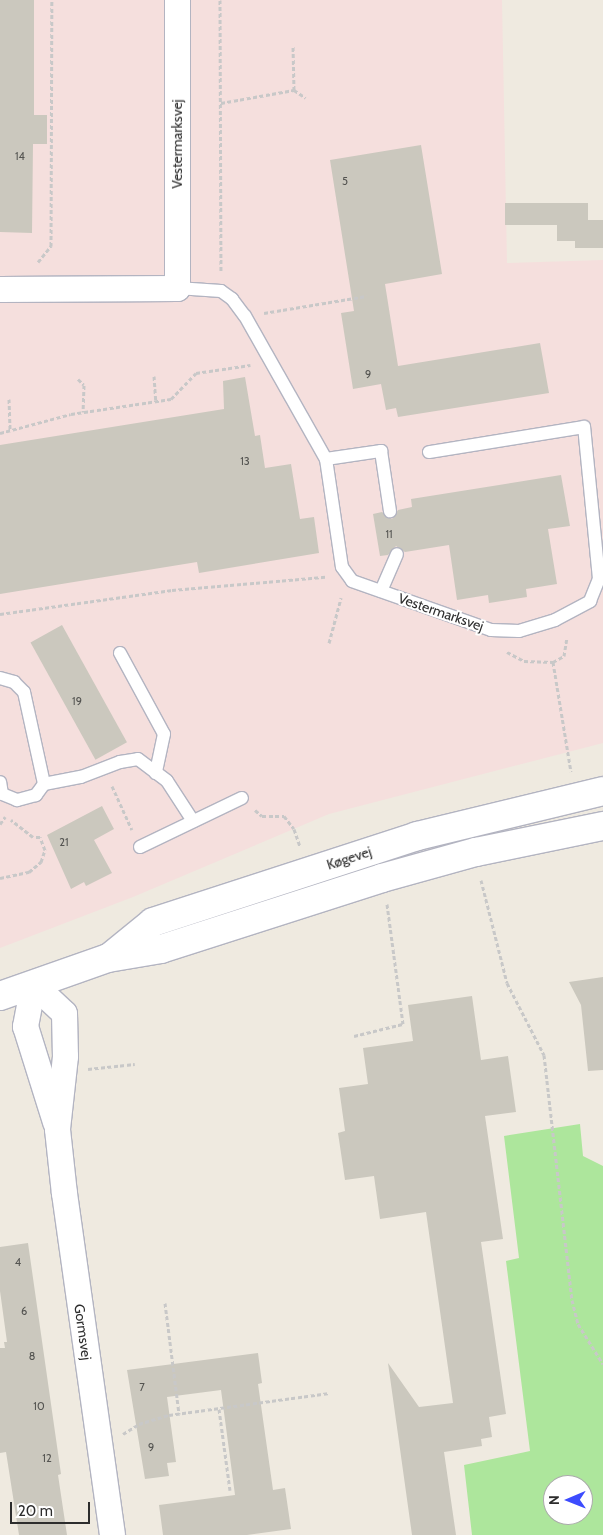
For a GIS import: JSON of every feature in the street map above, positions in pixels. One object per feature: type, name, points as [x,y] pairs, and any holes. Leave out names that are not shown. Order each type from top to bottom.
[{"type":"street","name":"Vestermarksvej","points":[[177,0],[177,288]]},
{"type":"street","points":[[7,289],[177,288]]},
{"type":"street","name":"Køgevej","points":[[108,958],[153,922],[417,836],[603,791]]},
{"type":"street","name":"Køgevej","points":[[0,996],[108,958],[161,949],[382,878],[476,852],[603,826]]},
{"type":"street","name":"Gormsvej","points":[[33,984],[64,1012],[63,1072],[58,1129]]},
{"type":"street","name":"Gormsvej","points":[[33,984],[25,1026],[58,1129],[112,1535]]},
{"type":"lane","points":[[177,288],[220,291],[232,299],[245,316],[326,459],[342,567],[352,581]]},
{"type":"lane","name":"Vestermarksvej","points":[[352,581],[491,630],[520,631],[568,614],[590,600],[599,579],[584,427],[429,452]]},
{"type":"lane","points":[[326,459],[381,451],[390,511]]},
{"type":"lane","points":[[381,591],[396,554]]},
{"type":"lane","points":[[120,653],[164,734],[156,773]]},
{"type":"lane","points":[[0,678],[14,682],[24,692],[44,784]]},
{"type":"lane","points":[[0,782],[2,794],[17,800],[36,795],[44,784],[80,778],[105,768],[138,759],[167,781],[192,821]]},
{"type":"lane","points":[[140,847],[242,798]]},
{"type":"path","points":[[7,289],[52,246],[52,0]]},
{"type":"path","points":[[220,0],[220,291]]},
{"type":"path","points":[[293,46],[294,90]]},
{"type":"path","points":[[221,103],[294,90],[306,98]]},
{"type":"path","points":[[245,316],[367,296]]},
{"type":"path","points":[[0,433],[83,412],[171,399],[196,373],[271,361]]},
{"type":"path","points":[[154,376],[156,402]]},
{"type":"path","points":[[78,379],[84,386],[83,412]]},
{"type":"path","points":[[9,399],[10,431]]},
{"type":"path","points":[[0,614],[172,590],[326,577],[342,567]]},
{"type":"path","points":[[328,643],[343,592],[352,581]]},
{"type":"path","points":[[491,630],[506,651],[524,661],[553,662],[564,656],[568,614]]},
{"type":"path","points":[[553,662],[576,797]]},
{"type":"path","points":[[105,768],[140,847]]},
{"type":"path","points":[[242,798],[262,816],[284,816],[294,829],[302,850]]},
{"type":"path","points":[[0,878],[29,872],[41,862],[45,850],[40,836],[33,837],[6,816]]},
{"type":"path","points":[[476,852],[492,935],[507,983],[544,1055],[572,1300],[578,1324],[603,1364]]},
{"type":"path","points":[[354,1036],[403,1024],[382,878]]},
{"type":"path","points":[[63,1072],[135,1064]]},
{"type":"path","points":[[165,1303],[179,1414]]},
{"type":"path","points":[[98,1438],[126,1433],[139,1424],[179,1414],[329,1393]]},
{"type":"path","points":[[218,1408],[230,1490]]},
{"type":"shaded area","points":[[0,0],[502,0],[507,263],[603,260],[603,743],[329,814],[133,897],[0,948]]},
{"type":"green space","points":[[580,1124],[583,1156],[603,1166],[603,1535],[472,1535],[464,1465],[530,1451],[506,1261],[519,1258],[504,1136]]},
{"type":"building","points":[[0,0],[34,0],[34,115],[47,115],[47,144],[33,144],[32,233],[0,232]]},
{"type":"building","points":[[421,145],[442,274],[385,284],[398,366],[540,343],[549,393],[398,417],[396,408],[386,410],[381,384],[353,389],[341,313],[354,311],[330,160]]},
{"type":"building","points":[[505,203],[588,203],[588,220],[603,220],[603,248],[575,248],[575,241],[557,241],[557,225],[505,225]]},
{"type":"building","points":[[245,377],[255,436],[260,435],[265,468],[291,464],[300,519],[314,517],[319,553],[199,573],[197,562],[0,594],[0,445],[224,409],[223,381]]},
{"type":"building","points":[[561,475],[570,526],[548,529],[557,584],[526,589],[527,597],[489,603],[488,595],[457,600],[449,545],[405,552],[396,546],[388,555],[380,556],[373,514],[382,512],[392,519],[398,510],[412,507],[411,499]]},
{"type":"building","points":[[62,625],[127,742],[95,760],[31,642]]},
{"type":"building","points":[[102,806],[114,829],[94,840],[112,873],[86,886],[84,882],[71,889],[47,835]]},
{"type":"building","points":[[603,977],[603,1070],[588,1071],[581,1005],[569,982]]},
{"type":"building","points":[[472,996],[481,1060],[508,1056],[516,1112],[485,1116],[503,1239],[481,1242],[506,1414],[489,1417],[492,1437],[481,1439],[482,1446],[444,1452],[456,1535],[412,1535],[388,1363],[419,1407],[453,1403],[426,1212],[380,1219],[374,1176],[345,1180],[338,1133],[345,1131],[339,1088],[368,1084],[363,1048],[413,1041],[408,1005]]},
{"type":"building","points":[[28,1243],[61,1474],[58,1475],[67,1535],[19,1535],[6,1452],[0,1453],[0,1348],[5,1348],[4,1342],[7,1342],[0,1291],[0,1247]]},
{"type":"building","points":[[258,1353],[262,1383],[258,1384],[273,1490],[285,1488],[291,1529],[247,1535],[163,1535],[159,1505],[235,1495],[221,1390],[167,1397],[176,1462],[167,1463],[169,1476],[145,1479],[127,1370]]}]
